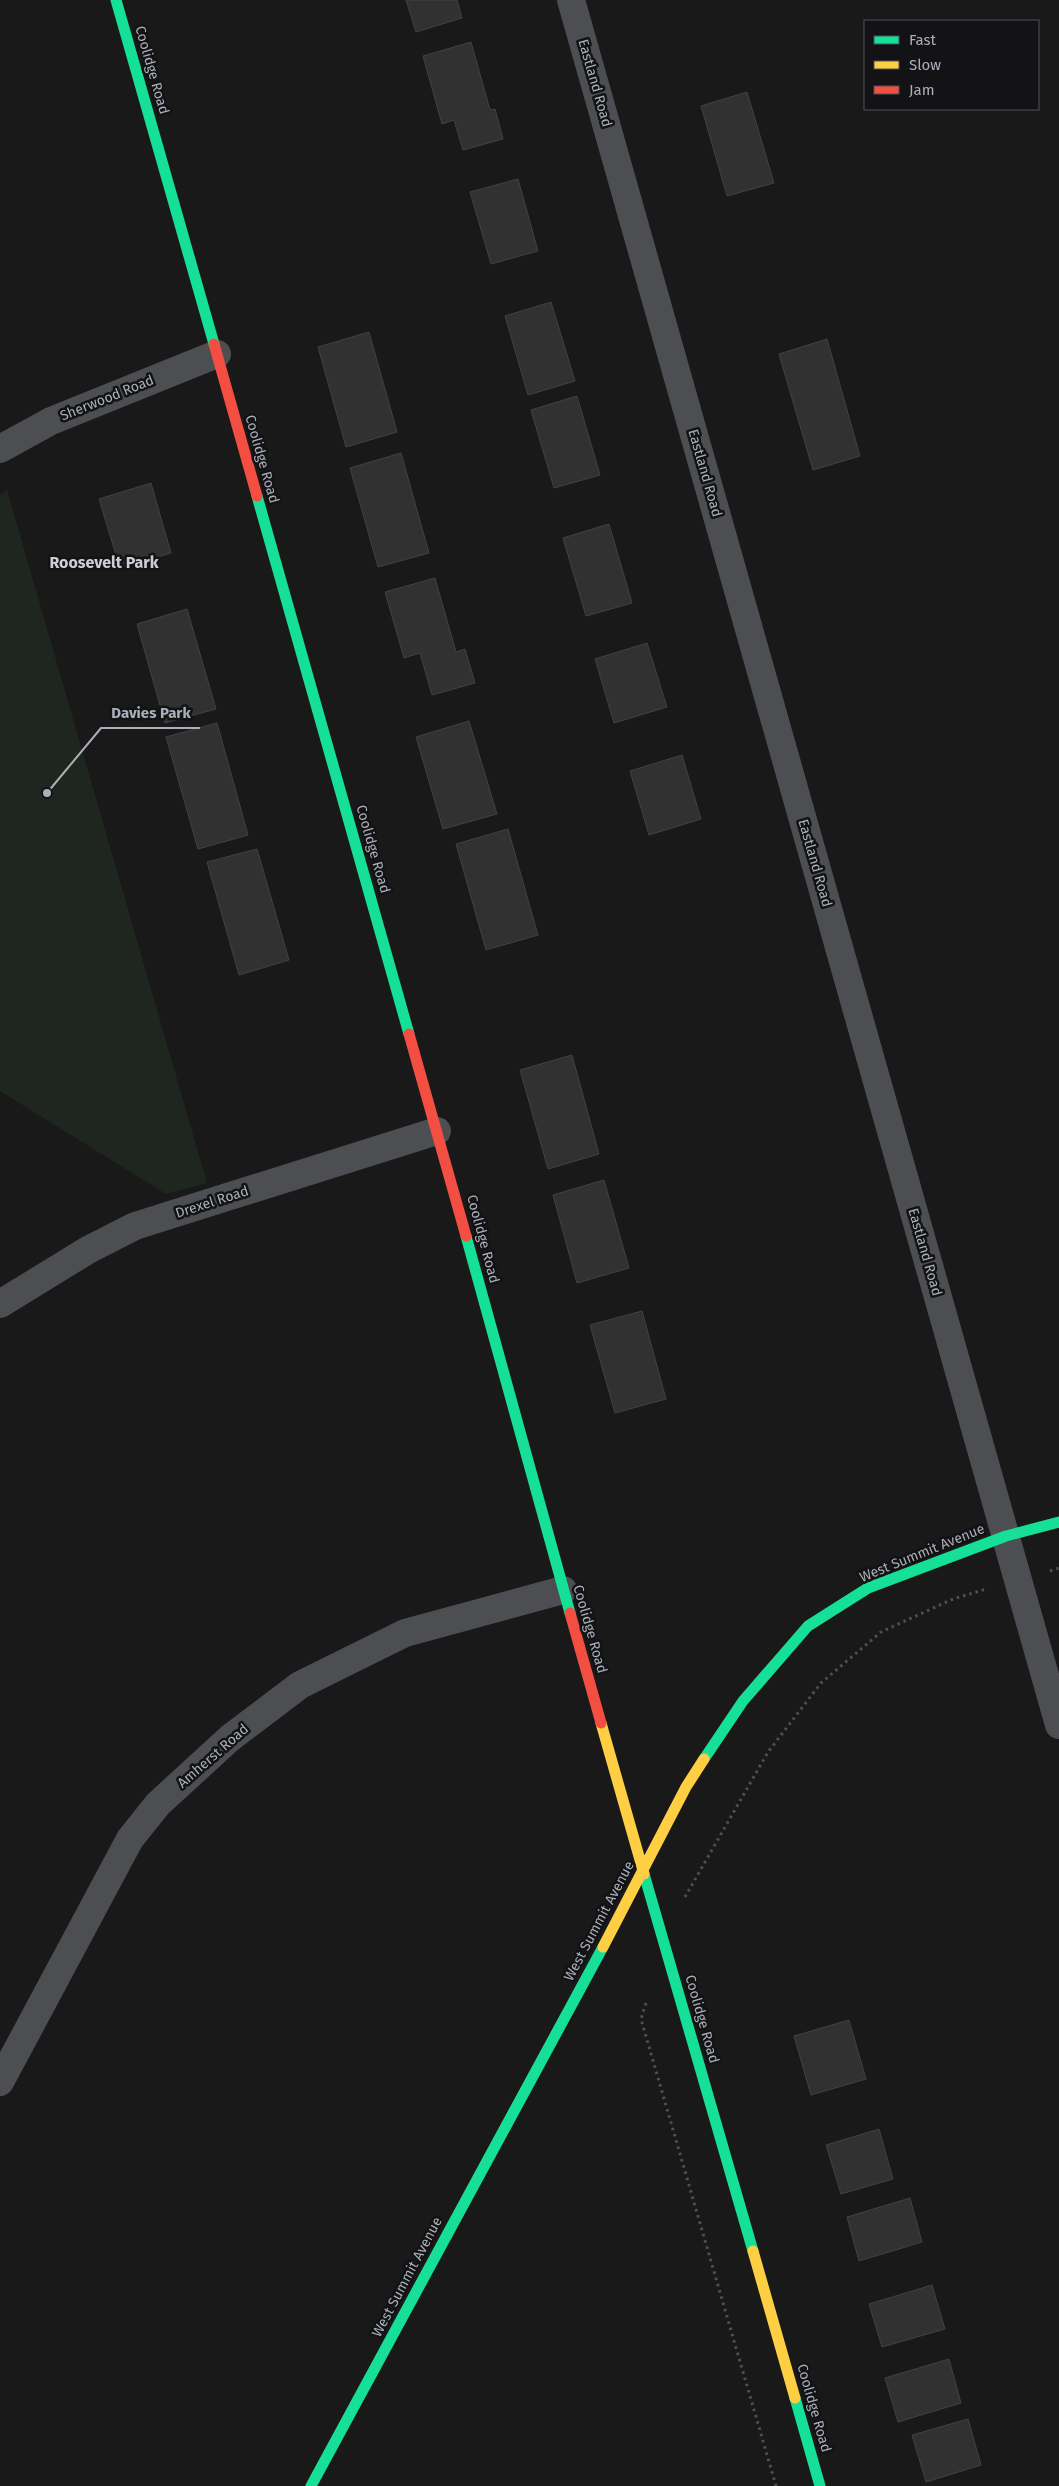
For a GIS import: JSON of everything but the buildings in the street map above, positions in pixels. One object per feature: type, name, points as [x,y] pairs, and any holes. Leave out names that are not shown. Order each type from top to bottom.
[{"type":"street","name":"Coolidge Road","points":[[116,0],[437,1131],[563,1590],[820,2486]]},
{"type":"street","name":"Eastland Road","points":[[571,0],[1059,1725]]},
{"type":"street","name":"Sherwood Road","points":[[0,449],[51,421],[217,354]]},
{"type":"street","name":"Drexel Road","points":[[0,1304],[88,1250],[135,1226],[437,1131]]},
{"type":"street","name":"West Summit Avenue","points":[[311,2486],[644,1870],[686,1787],[744,1701],[808,1626],[868,1588],[1006,1536],[1059,1522]]},
{"type":"street","name":"Amherst Road","points":[[0,2082],[130,1839],[158,1804],[230,1738],[300,1685],[405,1634],[563,1590]]},
{"type":"path","points":[[666,1946],[685,1897],[768,1752],[821,1683],[881,1632],[953,1599],[1059,1568]]},
{"type":"path","points":[[647,2001],[641,2019],[776,2486]]},
{"type":"shaded area","points":[[7,490],[207,1183],[166,1194],[0,1091],[0,495]]},
{"type":"traffic: fast","points":[[116,0],[214,344]]},
{"type":"traffic: fast","points":[[257,496],[409,1034]]},
{"type":"traffic: fast","points":[[466,1236],[570,1613]]},
{"type":"traffic: fast","points":[[704,1759],[743,1701],[808,1626],[868,1588],[1006,1536],[1059,1522]]},
{"type":"traffic: fast","points":[[644,1874],[753,2251]]},
{"type":"traffic: fast","points":[[311,2486],[603,1947]]},
{"type":"traffic: fast","points":[[795,2398],[820,2486]]},
{"type":"traffic: slow","points":[[601,1723],[644,1874]]},
{"type":"traffic: slow","points":[[603,1947],[686,1787],[704,1759]]},
{"type":"traffic: slow","points":[[753,2251],[795,2398]]},
{"type":"traffic: jam","points":[[214,344],[257,496]]},
{"type":"traffic: jam","points":[[409,1034],[466,1236]]},
{"type":"traffic: jam","points":[[570,1613],[601,1723]]},
{"type":"place","name":"Davies Park","points":[[47,793]]},
{"type":"district","name":"Roosevelt Park","points":[[104,562]]}]
